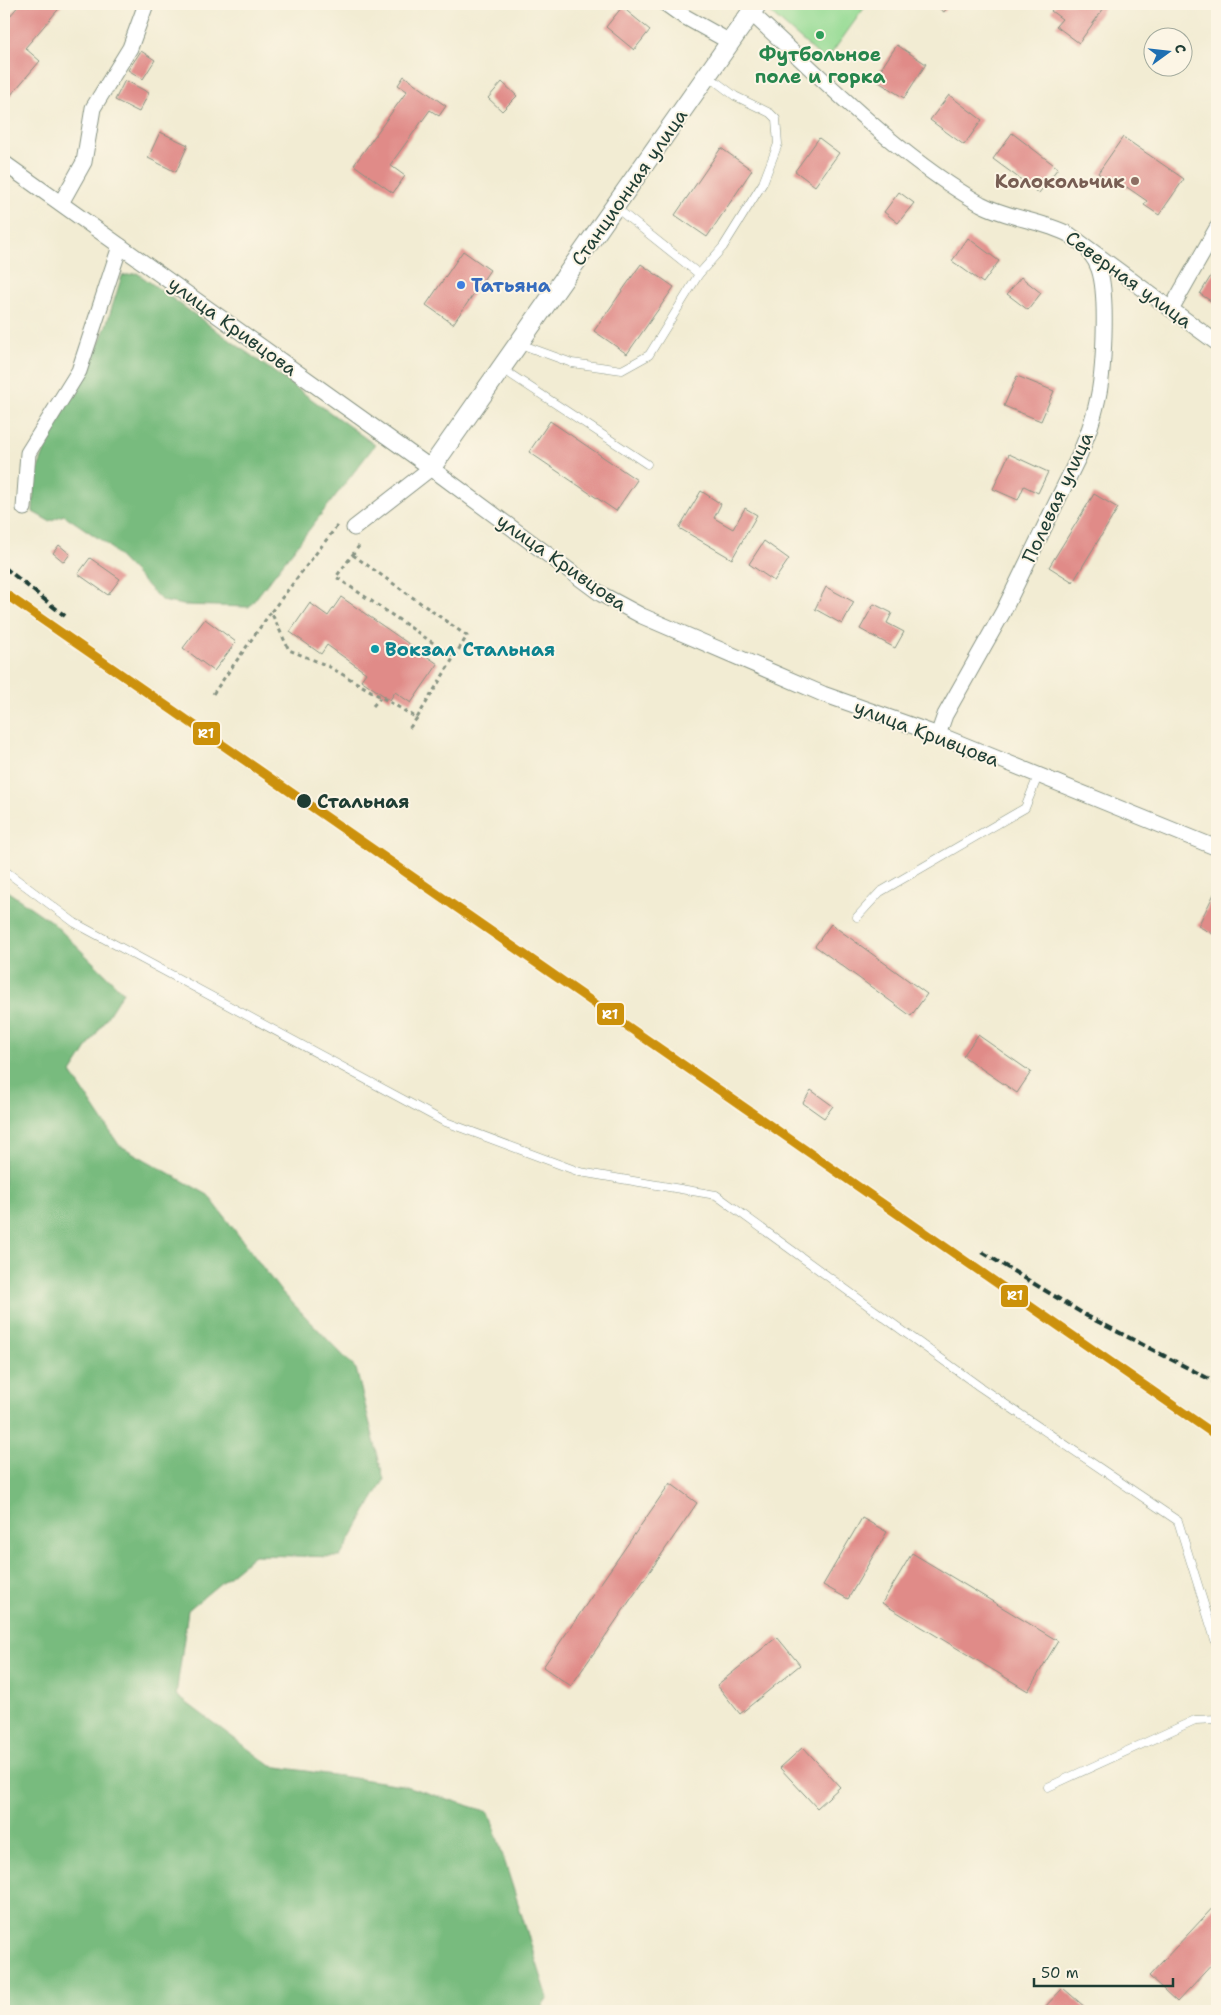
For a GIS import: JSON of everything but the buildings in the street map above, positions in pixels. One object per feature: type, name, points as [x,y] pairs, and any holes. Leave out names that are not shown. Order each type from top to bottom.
[{"type":"street","points":[[61,203],[84,162],[93,108],[130,48],[146,4]]},
{"type":"street","points":[[666,4],[730,42]]},
{"type":"street","name":"Станционная улица","points":[[431,468],[520,344],[754,8]]},
{"type":"street","name":"Северная улица","points":[[754,8],[819,78],[946,182],[983,205],[1006,215],[1058,228],[1217,342]]},
{"type":"street","name":"улица Кривцова","points":[[4,162],[431,468],[601,594],[642,616],[823,694],[938,736],[1217,848]]},
{"type":"street","points":[[1171,309],[1217,228]]},
{"type":"street","name":"Полевая улица","points":[[938,736],[944,715],[1003,612],[1079,456],[1094,412],[1100,388],[1103,287],[1095,259],[1082,244]]},
{"type":"street","points":[[24,508],[28,453],[79,372],[120,246]]},
{"type":"street","points":[[354,528],[431,468]]},
{"type":"lane","points":[[520,344],[572,363],[622,370],[649,355],[699,274],[724,247],[763,183],[778,144],[776,119],[770,112],[735,96],[707,75]]},
{"type":"lane","points":[[614,207],[699,274]]},
{"type":"lane","points":[[501,368],[647,464]]},
{"type":"lane","points":[[857,917],[880,892],[1025,808],[1038,776]]},
{"type":"lane","points":[[4,870],[76,923],[443,1120],[580,1172],[716,1195],[980,1387],[1178,1522],[1217,1646]]},
{"type":"lane","points":[[1048,1788],[1195,1720],[1217,1719]]},
{"type":"path","points":[[213,694],[271,612],[337,526]]},
{"type":"path","points":[[359,546],[336,578],[454,657]]},
{"type":"path","points":[[353,554],[466,636],[408,730]]},
{"type":"path","points":[[271,612],[289,650],[328,666],[417,718]]},
{"type":"path","points":[[372,706],[380,698]]},
{"type":"green space","name":"Футбольное поле и горка","points":[[771,4],[867,4],[826,61],[767,10]]},
{"type":"green space","points":[[137,273],[375,445],[249,607],[183,605],[162,601],[107,544],[64,515],[49,521],[33,512],[34,479],[60,411],[89,368],[106,326],[122,276]]},
{"type":"green space","points":[[4,889],[52,922],[123,992],[71,1073],[119,1145],[208,1195],[279,1289],[356,1369],[384,1480],[340,1557],[254,1555],[188,1610],[176,1695],[271,1766],[402,1785],[489,1812],[548,1998],[539,2011],[4,2011]]},
{"type":"railway","points":[[4,567],[65,616]]},
{"type":"railway","points":[[982,1252],[1087,1316],[1217,1383]]},
{"type":"transit line","name":"R1","points":[[4,593],[1217,1436]]},
{"type":"place","name":"Футбольное поле и горка","points":[[820,35]]},
{"type":"place","name":"Колокольчик","points":[[1135,181]]},
{"type":"place","name":"Татьяна","points":[[461,285]]},
{"type":"place","name":"Вокзал Стальная","points":[[375,649]]},
{"type":"place","name":"Стальная","points":[[304,801]]}]
